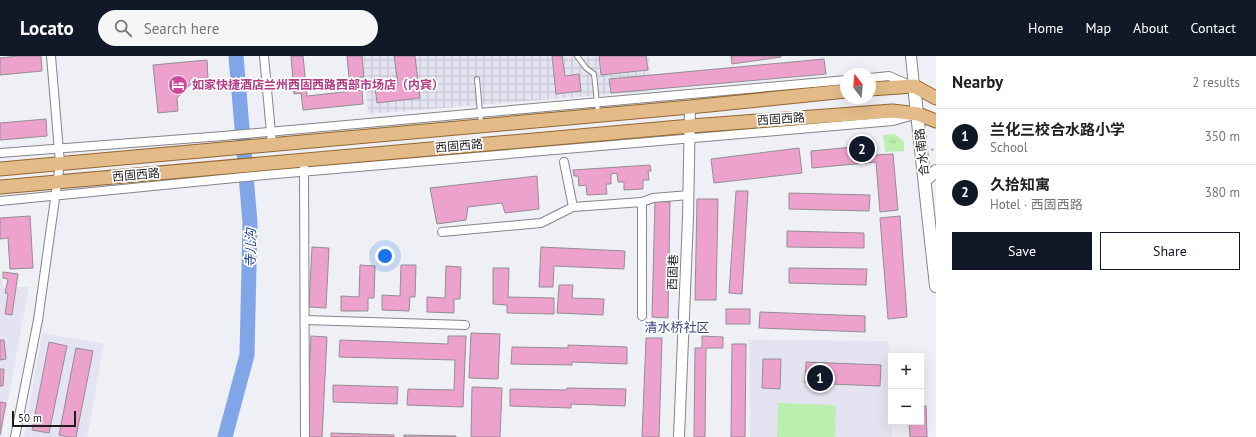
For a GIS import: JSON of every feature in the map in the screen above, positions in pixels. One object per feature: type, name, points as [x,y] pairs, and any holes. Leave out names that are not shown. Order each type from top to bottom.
[{"type":"main road","points":[[876,89],[914,86],[936,98]]},
{"type":"main road","name":"合水南路","points":[[914,86],[936,286]]},
{"type":"main road","name":"西固西路","points":[[0,169],[60,163],[224,142],[268,140],[597,109],[690,107],[840,92]]},
{"type":"main road","name":"西固西路","points":[[0,187],[58,182],[226,173],[691,132],[892,111],[918,114],[936,121]]},
{"type":"main road","points":[[925,180],[936,171]]},
{"type":"street","points":[[15,437],[38,320],[60,163],[51,56]]},
{"type":"street","points":[[264,56],[268,140]]},
{"type":"street","points":[[911,56],[914,86]]},
{"type":"street","points":[[876,77],[889,76],[914,86],[936,92]]},
{"type":"street","points":[[597,109],[840,81]]},
{"type":"street","name":"西固巷","points":[[679,437],[689,195],[691,132],[690,107]]},
{"type":"street","points":[[918,114],[936,129]]},
{"type":"street","points":[[0,153],[59,148],[224,142],[261,132],[268,140]]},
{"type":"street","points":[[564,162],[573,208]]},
{"type":"street","points":[[304,166],[304,437]]},
{"type":"street","points":[[0,200],[56,196],[226,173]]},
{"type":"street","points":[[442,232],[541,223],[573,208],[642,202],[653,198],[689,195]]},
{"type":"street","points":[[642,202],[642,316]]},
{"type":"street","points":[[305,320],[466,325]]},
{"type":"lane","points":[[577,56],[586,68],[594,74],[597,109]]},
{"type":"lane","points":[[477,79],[480,119]]},
{"type":"shaded area","points":[[363,56],[649,56],[651,91],[368,114]]},
{"type":"shaded area","points":[[0,272],[4,287],[29,287],[1,437],[0,437]]},
{"type":"shaded area","points":[[42,333],[104,344],[87,437],[24,437]]},
{"type":"shaded area","points":[[749,340],[889,341],[888,425],[892,425],[892,437],[750,437]]},
{"type":"green space","points":[[895,134],[904,142],[904,151],[885,152],[883,135]]},
{"type":"green space","points":[[778,403],[836,405],[835,437],[777,437]]},
{"type":"building","points":[[41,56],[42,71],[0,75],[0,58]]},
{"type":"building","points":[[291,56],[303,56],[307,96],[362,90],[363,104],[303,110],[301,93],[294,94]]},
{"type":"building","points":[[347,56],[362,56],[364,77],[349,78]]},
{"type":"building","points":[[394,56],[415,56],[420,98],[377,103],[375,87],[398,84]]},
{"type":"building","points":[[552,56],[562,56],[565,76],[579,74],[581,91],[556,94]]},
{"type":"building","points":[[599,56],[646,56],[648,70],[601,75]]},
{"type":"building","points":[[731,56],[781,56],[781,57],[732,64]]},
{"type":"building","points":[[824,59],[826,74],[611,93],[609,79]]},
{"type":"building","points":[[207,60],[208,78],[196,79],[177,98],[178,111],[158,113],[153,65]]},
{"type":"building","points":[[46,119],[47,136],[0,140],[0,123]]},
{"type":"building","points":[[874,145],[875,155],[893,154],[898,210],[880,212],[876,162],[812,168],[811,151]]},
{"type":"building","points":[[799,148],[802,173],[714,183],[711,159]]},
{"type":"building","points":[[650,165],[651,171],[648,171],[649,180],[643,180],[643,189],[624,190],[624,182],[618,182],[617,173],[611,174],[611,184],[606,184],[607,194],[587,195],[586,185],[579,186],[578,176],[574,176],[573,170]]},
{"type":"building","points":[[537,176],[539,209],[505,213],[502,203],[468,207],[466,220],[437,224],[430,188]]},
{"type":"building","points":[[736,191],[748,191],[742,294],[729,293]]},
{"type":"building","points":[[789,193],[870,195],[869,211],[789,209]]},
{"type":"building","points":[[697,199],[718,199],[716,300],[695,300]]},
{"type":"building","points":[[655,201],[670,202],[668,318],[652,317]]},
{"type":"building","points":[[30,216],[33,268],[10,269],[8,238],[0,239],[0,218]]},
{"type":"building","points":[[900,216],[907,317],[888,319],[880,218]]},
{"type":"building","points":[[787,231],[864,233],[864,248],[787,247]]},
{"type":"building","points":[[312,247],[329,248],[326,308],[309,307]]},
{"type":"building","points":[[541,247],[625,251],[624,269],[554,266],[553,287],[539,287]]},
{"type":"building","points":[[360,265],[375,266],[374,298],[368,298],[368,311],[341,311],[341,296],[359,297]]},
{"type":"building","points":[[401,265],[416,265],[415,297],[410,297],[409,311],[382,310],[382,295],[400,296]]},
{"type":"building","points":[[446,266],[461,267],[460,299],[454,299],[454,313],[427,312],[427,297],[445,298]]},
{"type":"building","points":[[493,268],[509,268],[508,297],[554,298],[554,314],[507,313],[507,305],[493,304]]},
{"type":"building","points":[[789,268],[867,269],[866,285],[789,283]]},
{"type":"building","points":[[3,272],[18,274],[12,315],[5,314],[8,294],[5,293],[8,279],[3,278]]},
{"type":"building","points":[[559,285],[573,285],[572,298],[604,299],[603,315],[557,313]]},
{"type":"building","points":[[726,309],[750,309],[750,324],[726,324]]},
{"type":"building","points":[[760,312],[865,316],[865,332],[759,328]]},
{"type":"building","points":[[471,333],[500,334],[498,379],[469,378]]},
{"type":"building","points":[[311,336],[327,337],[322,437],[306,437]]},
{"type":"building","points":[[448,336],[466,336],[463,407],[407,405],[408,389],[454,390],[455,360],[339,357],[340,340],[448,344]]},
{"type":"building","points":[[702,336],[723,337],[723,348],[706,348],[705,437],[694,437],[695,348],[702,348]]},
{"type":"building","points":[[646,338],[662,338],[659,437],[642,437]]},
{"type":"building","points":[[0,340],[4,340],[6,359],[0,360]]},
{"type":"building","points":[[49,342],[67,346],[49,433],[32,430]]},
{"type":"building","points":[[732,344],[746,344],[745,437],[731,437]]},
{"type":"building","points":[[568,345],[627,347],[627,364],[572,362],[572,365],[511,364],[512,347],[568,348]]},
{"type":"building","points":[[76,348],[93,351],[76,437],[68,437],[59,435]]},
{"type":"building","points":[[763,359],[781,359],[780,389],[762,388]]},
{"type":"building","points":[[806,362],[881,365],[880,386],[805,383]]},
{"type":"building","points":[[0,369],[4,369],[3,386],[0,386]]},
{"type":"building","points":[[333,385],[398,387],[397,404],[333,402]]},
{"type":"building","points":[[472,387],[502,388],[500,437],[471,437]]},
{"type":"building","points":[[567,388],[626,389],[625,406],[571,404],[571,408],[510,406],[510,389],[567,390]]},
{"type":"building","points":[[0,402],[6,403],[0,435]]},
{"type":"building","points":[[924,406],[926,406],[927,437],[910,437],[909,425],[924,425]]},
{"type":"building","points":[[331,433],[394,435],[394,437],[331,437]]},
{"type":"building","points":[[404,435],[456,436],[456,437],[404,437]]},
{"type":"waterway","name":"寺儿沟","points":[[225,437],[247,355],[250,223],[236,56]]},
{"type":"place","name":"如家快捷酒店兰州西固西路西部市场店（内宾）","points":[[178,85]]},
{"type":"place","name":"久拾知寓","points":[[862,149]]},
{"type":"place","name":"兰化三校合水路小学","points":[[820,378]]},
{"type":"district","name":"清水桥社区","points":[[677,327]]}]
